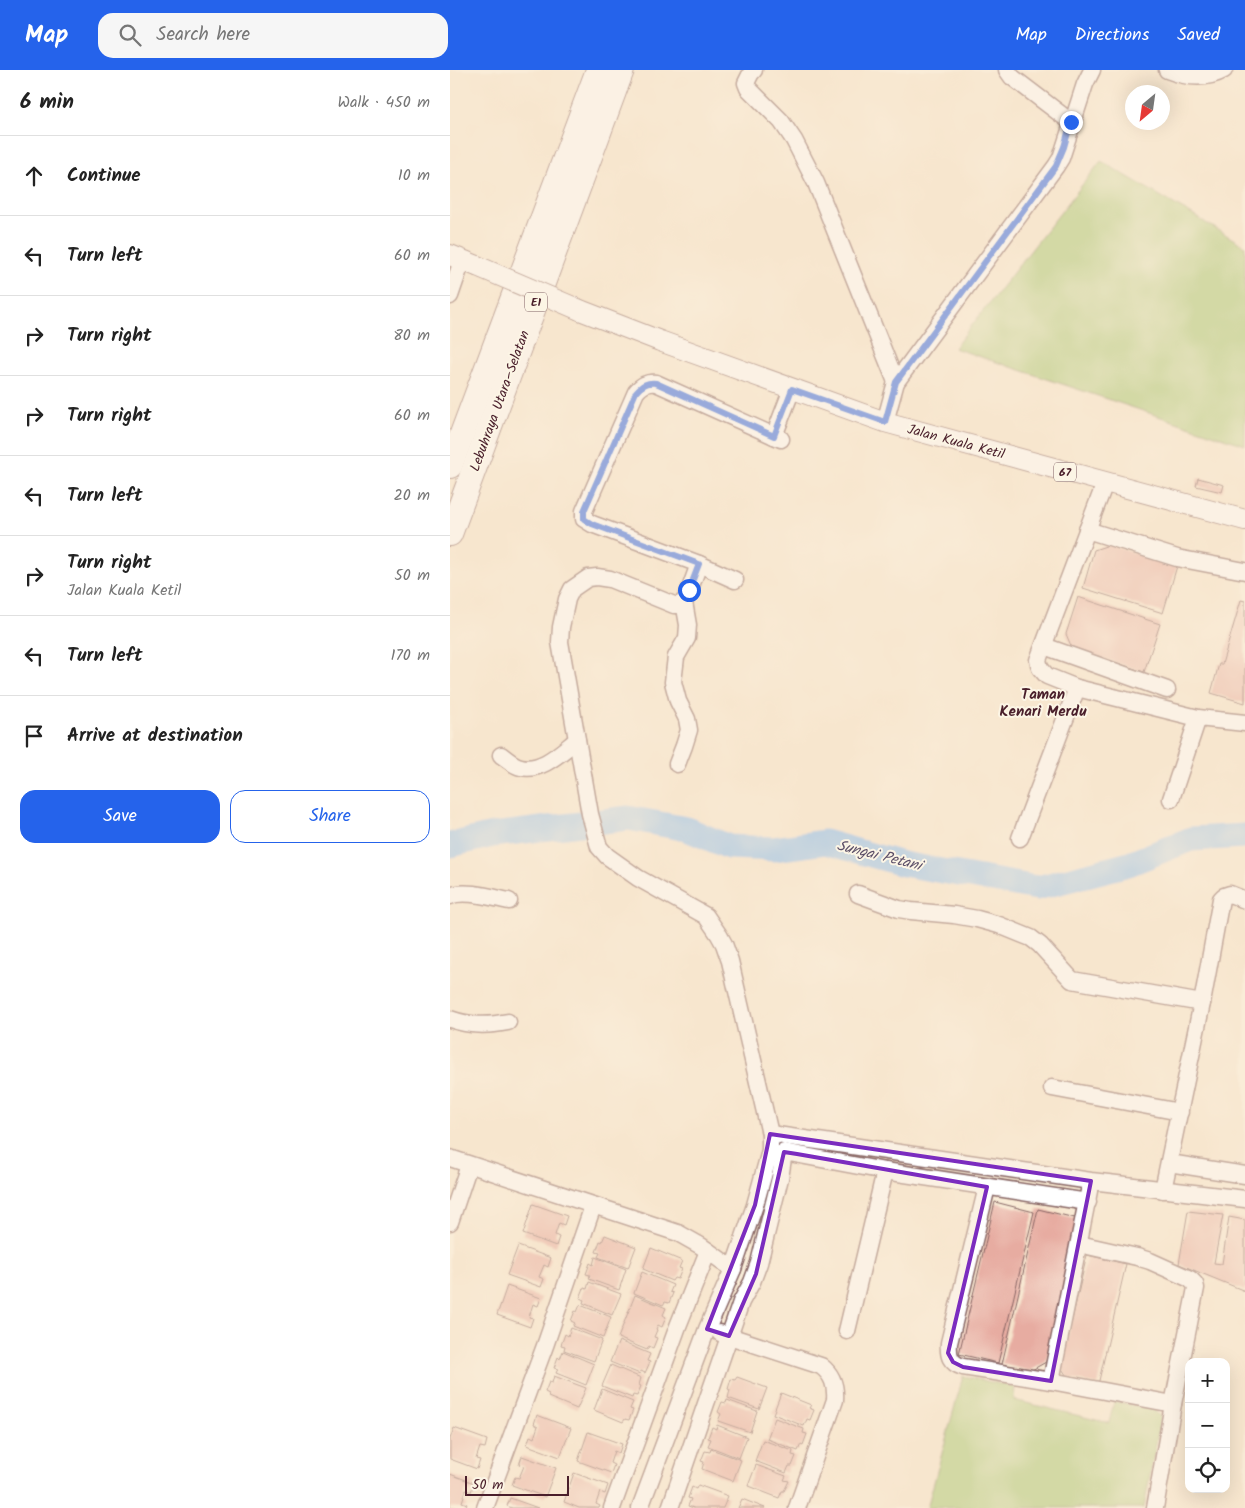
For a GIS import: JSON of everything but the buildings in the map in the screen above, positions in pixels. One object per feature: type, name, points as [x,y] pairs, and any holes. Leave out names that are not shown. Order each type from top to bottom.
[{"type":"highway","name":"Lebuhraya Utara–Selatan","points":[[450,466],[598,70]]},
{"type":"highway","name":"Lebuhraya Utara–Selatan","points":[[450,534],[622,70]]},
{"type":"main road","name":"Jalan Kuala Ketil","points":[[463,261],[660,341],[885,422],[1245,520]]},
{"type":"street","points":[[754,70],[746,83],[748,88],[781,121],[794,140],[816,183],[896,382]]},
{"type":"street","points":[[1007,70],[1012,76],[1071,122]]},
{"type":"street","points":[[885,422],[896,382],[1056,166],[1085,84],[1092,70]]},
{"type":"street","points":[[1167,70],[1185,76],[1202,76],[1224,70]]},
{"type":"street","points":[[450,295],[463,261]]},
{"type":"street","points":[[735,580],[699,564],[592,524],[584,519],[584,511],[636,392],[645,384],[650,382],[656,383],[777,438],[792,389]]},
{"type":"street","points":[[1105,482],[1038,660],[1040,668],[1047,676],[1077,688],[1198,718],[1245,723]]},
{"type":"street","points":[[1087,530],[1177,558],[1245,571]]},
{"type":"street","points":[[670,1508],[741,1302],[756,1274],[780,1178],[775,1146],[730,961],[719,934],[706,916],[638,878],[607,856],[599,847],[590,814],[560,642],[564,609],[572,589],[588,578],[610,579],[674,605],[681,605],[687,597],[699,564]]},
{"type":"street","points":[[676,764],[689,730],[688,719],[678,701],[673,682],[676,657],[687,638],[688,625],[684,602]]},
{"type":"street","points":[[1044,646],[1167,690]]},
{"type":"street","points":[[1020,838],[1077,688]]},
{"type":"street","points":[[1171,799],[1198,718]]},
{"type":"street","points":[[501,755],[520,767],[540,766],[577,740]]},
{"type":"street","points":[[450,896],[455,893],[464,893],[509,901]]},
{"type":"street","points":[[858,894],[899,909],[977,919],[1022,934],[1040,945],[1072,980],[1202,1003]]},
{"type":"street","points":[[1163,1190],[1202,1003],[1221,899],[1230,894],[1245,900]]},
{"type":"street","points":[[450,1019],[464,1024],[478,1025],[508,1022]]},
{"type":"street","points":[[1052,1088],[1180,1112]]},
{"type":"street","points":[[775,1146],[885,1171],[1088,1202]]},
{"type":"street","points":[[775,1146],[1245,1199]]},
{"type":"street","points":[[640,1508],[707,1329],[733,1269],[775,1146]]},
{"type":"street","points":[[450,1158],[678,1233],[701,1246],[733,1269]]},
{"type":"street","points":[[1169,1163],[1245,1175]]},
{"type":"street","points":[[450,1222],[469,1165]]},
{"type":"street","points":[[847,1331],[885,1171]]},
{"type":"street","points":[[1050,1381],[1080,1244],[1091,1181]]},
{"type":"street","points":[[987,1187],[949,1343],[948,1353],[953,1362],[958,1366],[1172,1404]]},
{"type":"street","points":[[485,1508],[546,1343],[593,1206]]},
{"type":"street","points":[[1080,1244],[1150,1261],[1190,1279],[1195,1284],[1196,1288],[1172,1404],[1155,1508]]},
{"type":"street","points":[[612,1508],[678,1326],[708,1252]]},
{"type":"street","points":[[707,1329],[821,1366],[831,1376],[835,1388],[835,1400],[797,1508]]},
{"type":"highlighted area","points":[[770,1134],[1091,1181],[1051,1381],[963,1367],[953,1362],[948,1353],[987,1187],[784,1152],[756,1274],[729,1336],[707,1329],[755,1205]]},
{"type":"green space","points":[[1101,161],[1245,246],[1245,445],[954,348]]},
{"type":"green space","points":[[963,1376],[1015,1387],[1014,1400],[1109,1423],[1114,1402],[1152,1408],[1161,1417],[1144,1508],[927,1508]]},
{"type":"waterway","name":"Sungai Petani","points":[[450,845],[493,835],[628,818],[687,829],[729,847],[774,849],[825,842],[903,864],[1037,888],[1129,864],[1191,839],[1245,836]]},
{"type":"district","name":"Taman Kenari Merdu","points":[[1043,704]]},
{"type":"route","points":[[689,590],[699,564],[592,524],[584,519],[584,511],[636,392],[645,384],[650,382],[656,383],[774,436],[792,389],[885,422],[896,382],[1056,166],[1061,158],[1071,122]]}]
